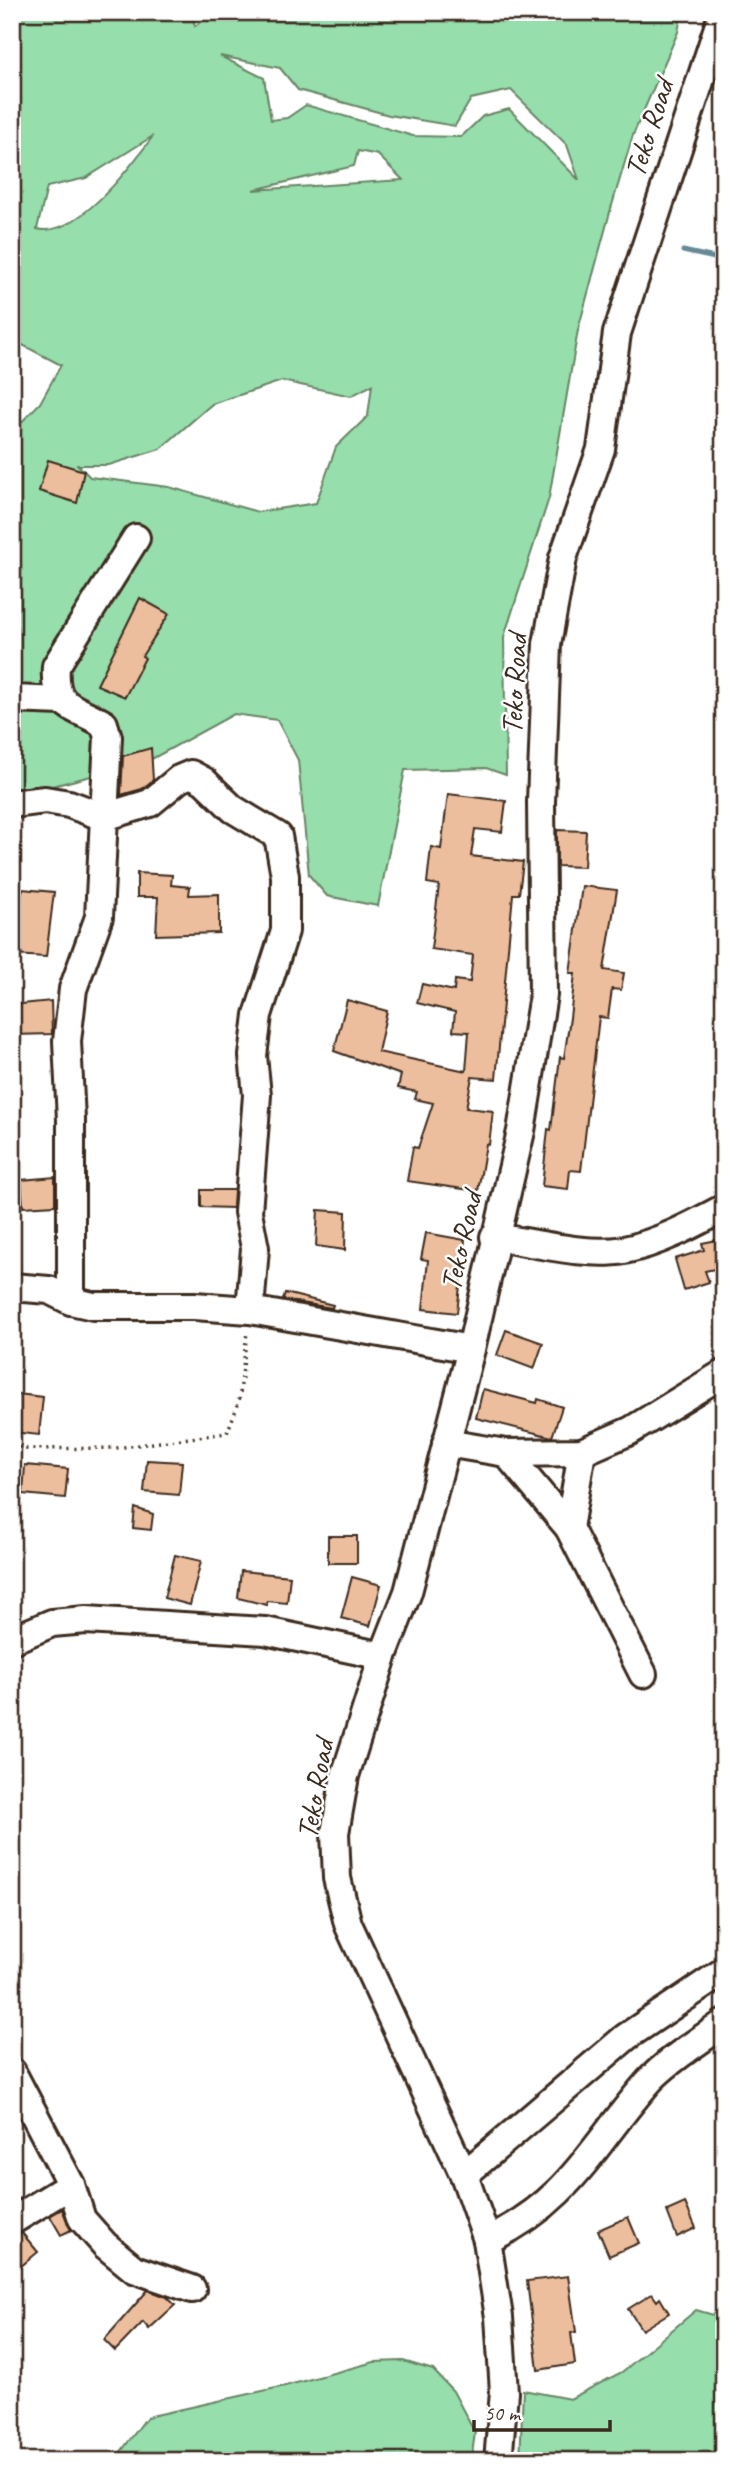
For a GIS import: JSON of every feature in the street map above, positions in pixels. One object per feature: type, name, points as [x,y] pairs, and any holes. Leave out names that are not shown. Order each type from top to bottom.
[{"type":"street","name":"Teko Road","points":[[498,2461],[504,2392],[499,2317],[487,2240],[464,2175],[348,1924],[337,1878],[335,1833],[345,1776],[383,1656],[408,1592],[471,1349],[494,1237],[521,1131],[542,995],[541,803],[547,643],[563,558],[601,449],[617,333],[723,12]]},
{"type":"street","points":[[62,701],[54,688],[56,666],[136,538]]},
{"type":"street","points":[[12,699],[62,701],[104,724],[108,737],[99,918],[73,989],[67,1041],[71,1120],[71,1301]]},
{"type":"street","points":[[12,804],[45,800],[69,804],[104,817],[150,803],[179,779],[191,774],[205,781],[233,809],[278,836],[285,876],[285,931],[258,1015],[253,1056],[257,1095],[248,1212],[255,1248],[250,1310]]},
{"type":"street","points":[[494,1237],[592,1250],[622,1250],[672,1235],[724,1208]]},
{"type":"street","points":[[12,1287],[49,1290],[71,1301],[93,1306],[194,1306],[250,1310],[471,1349]]},
{"type":"street","points":[[446,1443],[506,1453],[582,1452],[630,1431],[724,1373]]},
{"type":"street","points":[[569,1528],[582,1452]]},
{"type":"street","points":[[506,1453],[569,1528],[643,1674]]},
{"type":"street","points":[[12,1640],[52,1623],[86,1620],[265,1631],[383,1656]]},
{"type":"street","points":[[464,2175],[626,2037],[724,1971]]},
{"type":"street","points":[[487,2240],[511,2229],[556,2197],[652,2078],[724,2023]]},
{"type":"street","points":[[12,2072],[71,2185],[82,2219],[105,2245],[134,2269],[192,2289]]},
{"type":"street","points":[[12,2221],[71,2185]]},
{"type":"path","points":[[12,1444],[26,1449],[116,1448],[227,1433],[239,1402],[250,1310]]},
{"type":"green space","points":[[12,12],[191,12],[195,26],[214,12],[682,12],[678,32],[633,135],[610,212],[578,330],[549,498],[504,637],[506,775],[486,768],[405,770],[378,906],[327,896],[309,875],[298,760],[277,720],[234,714],[148,761],[30,792],[12,815],[12,432],[40,403],[61,365],[17,342],[12,343]],"holes":[[[220,56],[280,68],[298,90],[389,115],[455,126],[471,99],[511,90],[567,145],[579,180],[509,109],[483,116],[461,137],[413,136],[306,105],[287,118],[271,120],[264,78]],[[153,136],[118,181],[86,212],[53,229],[37,229],[47,187],[86,178]],[[358,151],[378,155],[403,180],[253,190],[354,166]],[[282,381],[351,396],[372,385],[368,416],[336,447],[316,503],[258,512],[169,487],[90,477],[78,465],[109,465],[160,449],[212,404]]]},
{"type":"green space","points":[[696,2310],[724,2318],[724,2461],[520,2461],[523,2390],[570,2399],[622,2372]]},
{"type":"green space","points":[[403,2361],[433,2370],[453,2391],[475,2433],[471,2461],[114,2461],[147,2417],[285,2386],[374,2362]]},
{"type":"building","points":[[48,460],[84,471],[77,503],[39,491]]},
{"type":"building","points":[[140,598],[169,614],[142,656],[145,658],[125,697],[97,685]]},
{"type":"building","points":[[151,748],[153,780],[142,789],[121,795],[123,756]]},
{"type":"building","points":[[448,794],[506,801],[502,832],[475,829],[471,856],[523,862],[519,894],[513,894],[496,1079],[472,1077],[466,1108],[493,1111],[489,1145],[486,1144],[478,1191],[407,1181],[413,1147],[418,1148],[433,1103],[415,1099],[417,1092],[398,1088],[401,1075],[334,1051],[347,1000],[387,1011],[378,1052],[466,1071],[469,1032],[453,1031],[455,1012],[417,1003],[422,984],[454,991],[455,980],[470,982],[473,955],[431,949],[439,885],[427,883],[431,847],[441,849]]},
{"type":"building","points":[[557,830],[586,831],[584,867],[557,866]]},
{"type":"building","points":[[137,873],[172,875],[171,885],[190,887],[189,895],[219,894],[219,933],[156,935],[158,897],[137,897]]},
{"type":"building","points":[[582,886],[617,890],[604,970],[624,973],[621,990],[612,989],[608,1018],[599,1017],[581,1171],[570,1170],[568,1189],[542,1186],[560,1057],[564,1058],[570,1018],[575,973],[570,973]]},
{"type":"building","points":[[22,889],[54,892],[46,957],[13,955]]},
{"type":"building","points":[[51,1001],[52,1034],[12,1035],[12,1005]]},
{"type":"building","points":[[55,1177],[55,1205],[23,1207],[21,1180]]},
{"type":"building","points":[[201,1190],[234,1190],[233,1208],[201,1207]]},
{"type":"building","points":[[318,1210],[346,1212],[345,1250],[316,1246]]},
{"type":"building","points":[[426,1233],[465,1240],[457,1313],[423,1309],[428,1260],[421,1259]]},
{"type":"building","points":[[722,1239],[724,1267],[705,1271],[709,1282],[684,1290],[675,1259],[704,1250],[702,1243]]},
{"type":"building","points":[[285,1293],[333,1305],[332,1308],[283,1300]]},
{"type":"building","points":[[506,1330],[543,1343],[534,1369],[497,1355]]},
{"type":"building","points":[[483,1389],[537,1403],[538,1399],[562,1407],[552,1437],[476,1418]]},
{"type":"building","points":[[17,1394],[43,1397],[39,1435],[13,1432]]},
{"type":"building","points":[[147,1460],[182,1462],[179,1495],[144,1492]]},
{"type":"building","points":[[25,1465],[68,1469],[65,1498],[23,1494]]},
{"type":"building","points":[[135,1508],[153,1514],[151,1530],[133,1528]]},
{"type":"building","points":[[328,1536],[357,1536],[357,1563],[328,1563]]},
{"type":"building","points":[[175,1555],[201,1561],[190,1605],[164,1598]]},
{"type":"building","points":[[241,1571],[290,1576],[287,1603],[267,1601],[267,1605],[238,1598]]},
{"type":"building","points":[[352,1577],[381,1585],[370,1626],[341,1618]]},
{"type":"building","points":[[685,2203],[696,2228],[677,2237],[667,2211]]},
{"type":"building","points":[[62,2209],[71,2230],[61,2235],[50,2216]]},
{"type":"building","points":[[628,2217],[639,2243],[609,2256],[598,2230]]},
{"type":"building","points":[[22,2233],[38,2252],[20,2267],[12,2258],[12,2237]]},
{"type":"building","points":[[568,2276],[576,2332],[571,2333],[575,2364],[538,2370],[527,2281]]},
{"type":"building","points":[[148,2290],[167,2297],[175,2305],[149,2329],[143,2322],[115,2351],[104,2340]]},
{"type":"building","points":[[652,2294],[657,2301],[660,2298],[669,2313],[642,2330],[628,2309]]},
{"type":"waterway","points":[[683,251],[724,260]]}]
